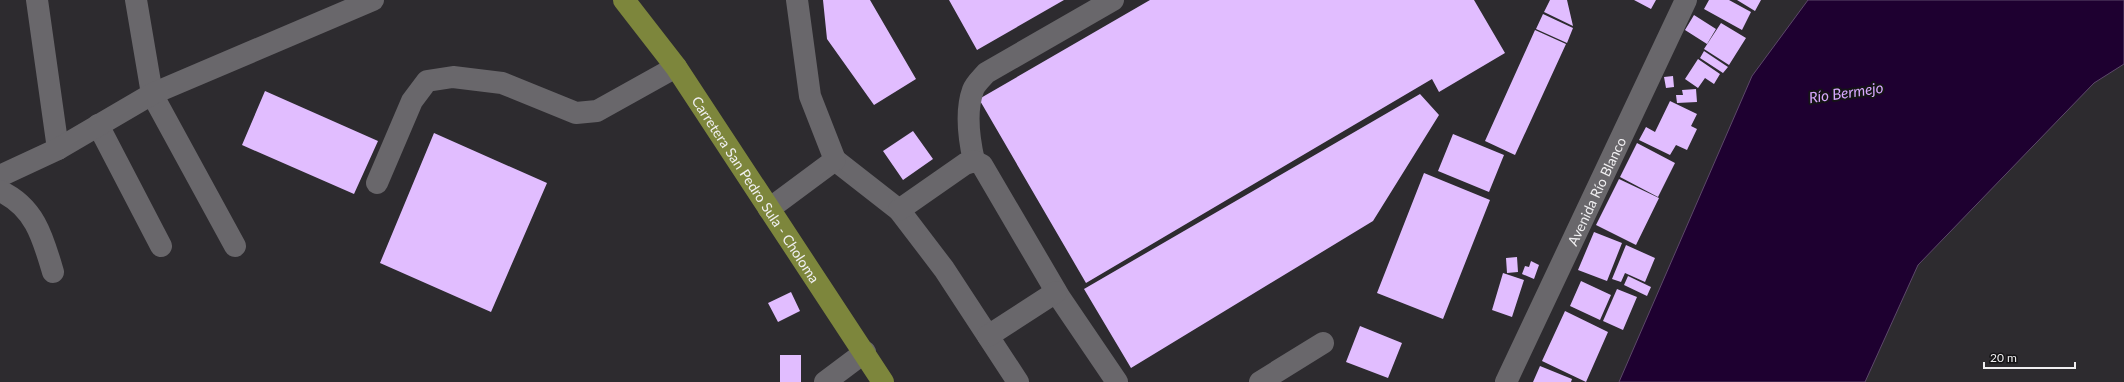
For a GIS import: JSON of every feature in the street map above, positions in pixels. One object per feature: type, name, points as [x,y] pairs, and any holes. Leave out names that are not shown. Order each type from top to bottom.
[{"type":"main road","name":"Carretera San Pedro Sula - Choloma","points":[[624,0],[676,66],[883,382]]},
{"type":"street","points":[[37,0],[58,149]]},
{"type":"street","points":[[136,0],[152,94],[235,246]]},
{"type":"street","points":[[0,176],[58,149],[152,94],[373,0]]},
{"type":"street","points":[[797,0],[810,96],[835,160],[899,210],[944,269],[1018,382]]},
{"type":"street","points":[[974,161],[969,140],[970,110],[973,89],[986,73],[1113,0]]},
{"type":"street","name":"Avenida Río Blanco","points":[[1506,382],[1686,0]]},
{"type":"street","points":[[377,183],[412,101],[427,81],[453,77],[502,83],[576,113],[597,111],[676,66]]},
{"type":"street","points":[[98,126],[161,246]]},
{"type":"street","points":[[769,209],[835,160]]},
{"type":"street","points":[[899,210],[965,164],[974,161],[982,165],[1056,292],[1117,382]]},
{"type":"street","points":[[0,191],[14,199],[37,224],[53,272]]},
{"type":"street","points":[[988,336],[1056,292]]},
{"type":"street","points":[[1260,382],[1324,343]]},
{"type":"street","points":[[825,382],[864,352]]},
{"type":"water","name":"Río Bermejo","points":[[1808,0],[2124,0],[2124,64],[2094,83],[1918,265],[1865,382],[1619,382],[1752,76]]},
{"type":"building","points":[[823,0],[870,0],[916,79],[874,105],[827,39]]},
{"type":"building","points":[[949,0],[1064,0],[977,50]]},
{"type":"building","points":[[1150,0],[1474,0],[1505,53],[1439,92],[1432,79],[1086,283],[979,99]]},
{"type":"building","points":[[1550,0],[1567,0],[1573,26],[1544,12]]},
{"type":"building","points":[[1634,0],[1656,0],[1651,9]]},
{"type":"building","points":[[1709,0],[1729,0],[1751,12],[1742,30],[1704,9]]},
{"type":"building","points":[[1737,0],[1761,0],[1755,11]]},
{"type":"building","points":[[1543,14],[1573,28],[1567,43],[1536,29]]},
{"type":"building","points":[[1694,15],[1716,29],[1707,44],[1685,30]]},
{"type":"building","points":[[1721,23],[1746,38],[1729,65],[1704,49]]},
{"type":"building","points":[[1535,30],[1566,44],[1515,155],[1485,141]]},
{"type":"building","points":[[1704,51],[1728,67],[1723,73],[1700,58]]},
{"type":"building","points":[[1698,59],[1720,74],[1714,84],[1705,78],[1698,88],[1685,79]]},
{"type":"building","points":[[1673,76],[1674,87],[1666,88],[1664,77]]},
{"type":"building","points":[[1696,89],[1697,102],[1677,103],[1676,95],[1683,95],[1682,90]]},
{"type":"building","points":[[265,91],[378,141],[354,194],[242,145]]},
{"type":"building","points":[[1420,94],[1439,115],[1373,221],[1131,368],[1084,289]]},
{"type":"building","points":[[1670,101],[1697,114],[1691,126],[1697,129],[1687,150],[1676,145],[1670,155],[1639,140],[1646,127],[1655,132]]},
{"type":"building","points":[[913,131],[933,159],[903,180],[883,151]]},
{"type":"building","points":[[434,133],[547,183],[491,312],[380,263]]},
{"type":"building","points":[[1453,134],[1504,155],[1489,192],[1438,171]]},
{"type":"building","points":[[1637,143],[1675,163],[1658,197],[1620,177]]},
{"type":"building","points":[[1424,173],[1490,200],[1443,319],[1377,293]]},
{"type":"building","points":[[1619,179],[1659,198],[1636,245],[1596,225]]},
{"type":"building","points":[[1594,232],[1622,243],[1607,281],[1578,270]]},
{"type":"building","points":[[1626,245],[1655,258],[1645,282],[1625,273],[1621,282],[1612,279]]},
{"type":"building","points":[[1517,257],[1518,272],[1507,273],[1506,258]]},
{"type":"building","points":[[1531,261],[1539,265],[1534,279],[1522,274],[1525,266],[1529,267]]},
{"type":"building","points":[[1503,273],[1524,280],[1512,317],[1492,310]]},
{"type":"building","points":[[1628,276],[1651,287],[1647,296],[1624,285]]},
{"type":"building","points":[[1581,281],[1611,295],[1600,320],[1570,306]]},
{"type":"building","points":[[1617,289],[1637,297],[1623,330],[1603,321]]},
{"type":"building","points":[[791,292],[800,311],[778,322],[768,303]]},
{"type":"building","points":[[1565,311],[1608,332],[1586,382],[1542,361]]},
{"type":"building","points":[[1360,326],[1402,343],[1388,378],[1346,362]]},
{"type":"building","points":[[780,355],[801,355],[801,382],[780,382]]},
{"type":"building","points":[[1540,366],[1572,379],[1571,382],[1533,382]]}]
